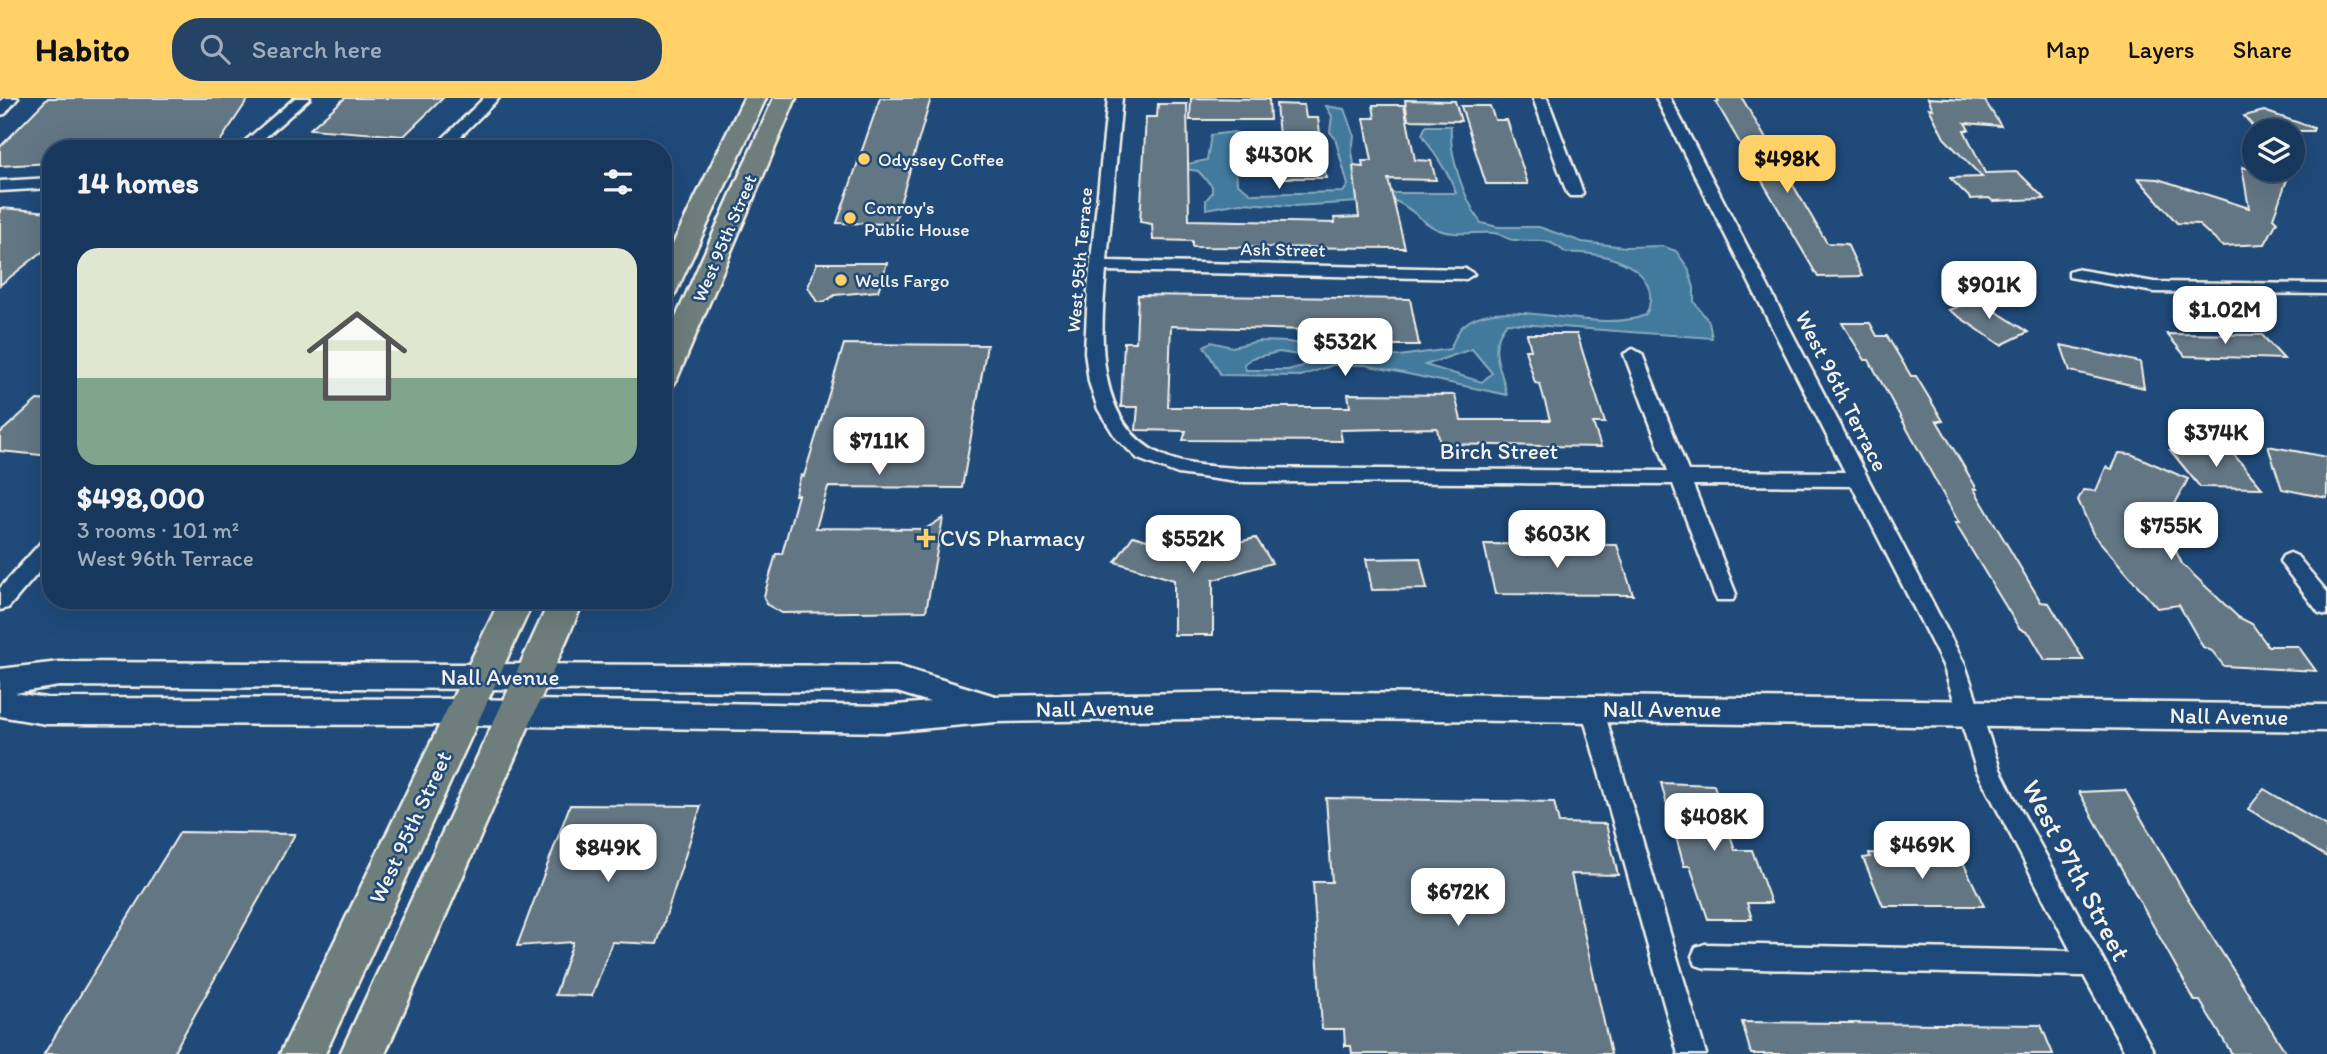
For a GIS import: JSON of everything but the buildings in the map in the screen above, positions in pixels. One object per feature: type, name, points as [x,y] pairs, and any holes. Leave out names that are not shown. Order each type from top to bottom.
[{"type":"main road","name":"West 95th Street","points":[[672,273],[755,98]]},
{"type":"main road","name":"West 95th Street","points":[[672,358],[785,98]]},
{"type":"main road","name":"West 95th Street","points":[[302,1054],[513,609]]},
{"type":"main road","points":[[362,1054],[563,609]]},
{"type":"main road","name":"Nall Avenue","points":[[0,682],[59,674],[897,679],[996,709]]},
{"type":"main road","name":"Nall Avenue","points":[[0,704],[46,711],[465,712],[886,719],[996,709],[1259,705],[1968,711],[2327,718]]},
{"type":"street","points":[[0,111],[11,98]]},
{"type":"street","points":[[254,140],[303,98]]},
{"type":"street","points":[[448,140],[492,98]]},
{"type":"street","name":"West 95th Terrace","points":[[1115,98],[1093,342],[1102,391],[1122,433],[1144,453]]},
{"type":"street","points":[[1540,98],[1574,193]]},
{"type":"street","name":"West 96th Terrace","points":[[1663,98],[1954,665],[1968,711]]},
{"type":"street","points":[[0,186],[42,184]]},
{"type":"street","name":"Ash Street","points":[[1099,266],[1466,274]]},
{"type":"street","points":[[2075,274],[2154,288],[2327,289]]},
{"type":"street","points":[[1633,354],[1725,594]]},
{"type":"street","name":"Birch Street","points":[[1144,453],[1158,461],[1185,469],[1237,475],[1857,479]]},
{"type":"street","points":[[0,602],[42,554]]},
{"type":"street","points":[[2290,561],[2327,607]]},
{"type":"street","points":[[1592,708],[1692,1054]]},
{"type":"street","name":"West 97th Street","points":[[1968,711],[1988,769],[2141,1054]]},
{"type":"street","points":[[1704,956],[2091,964]]},
{"type":"water","points":[[1326,106],[1344,109],[1354,136],[1352,151],[1358,193],[1456,193],[1450,178],[1422,134],[1426,126],[1451,126],[1452,151],[1459,177],[1481,223],[1498,227],[1539,227],[1582,242],[1626,247],[1662,246],[1676,251],[1688,268],[1694,288],[1694,302],[1709,322],[1712,338],[1507,323],[1497,341],[1496,349],[1507,395],[1365,365],[1333,365],[1301,376],[1221,375],[1204,346],[1211,342],[1232,347],[1259,341],[1288,342],[1311,346],[1323,358],[1399,356],[1450,349],[1464,325],[1481,316],[1501,312],[1600,321],[1624,320],[1646,315],[1650,298],[1647,285],[1639,273],[1627,265],[1597,255],[1566,253],[1553,244],[1542,241],[1512,240],[1494,233],[1445,232],[1393,200],[1294,206],[1240,203],[1206,209],[1206,200],[1212,193],[1212,186],[1198,171],[1185,169],[1187,164],[1207,160],[1211,135],[1234,132],[1244,137],[1247,146],[1236,169],[1237,183],[1252,194],[1343,192],[1348,185],[1335,138],[1330,132],[1332,116]],"holes":[[[1472,349],[1492,373],[1482,382],[1425,365]],[[1279,352],[1298,355],[1306,361],[1303,366],[1288,370],[1246,370],[1244,364],[1252,358]]]},
{"type":"place","name":"Odyssey Coffee","points":[[864,159]]},
{"type":"place","name":"Conroy's Public House","points":[[850,218]]},
{"type":"place","name":"Wells Fargo","points":[[841,280]]},
{"type":"place","name":"CVS Pharmacy","points":[[926,538]]}]
